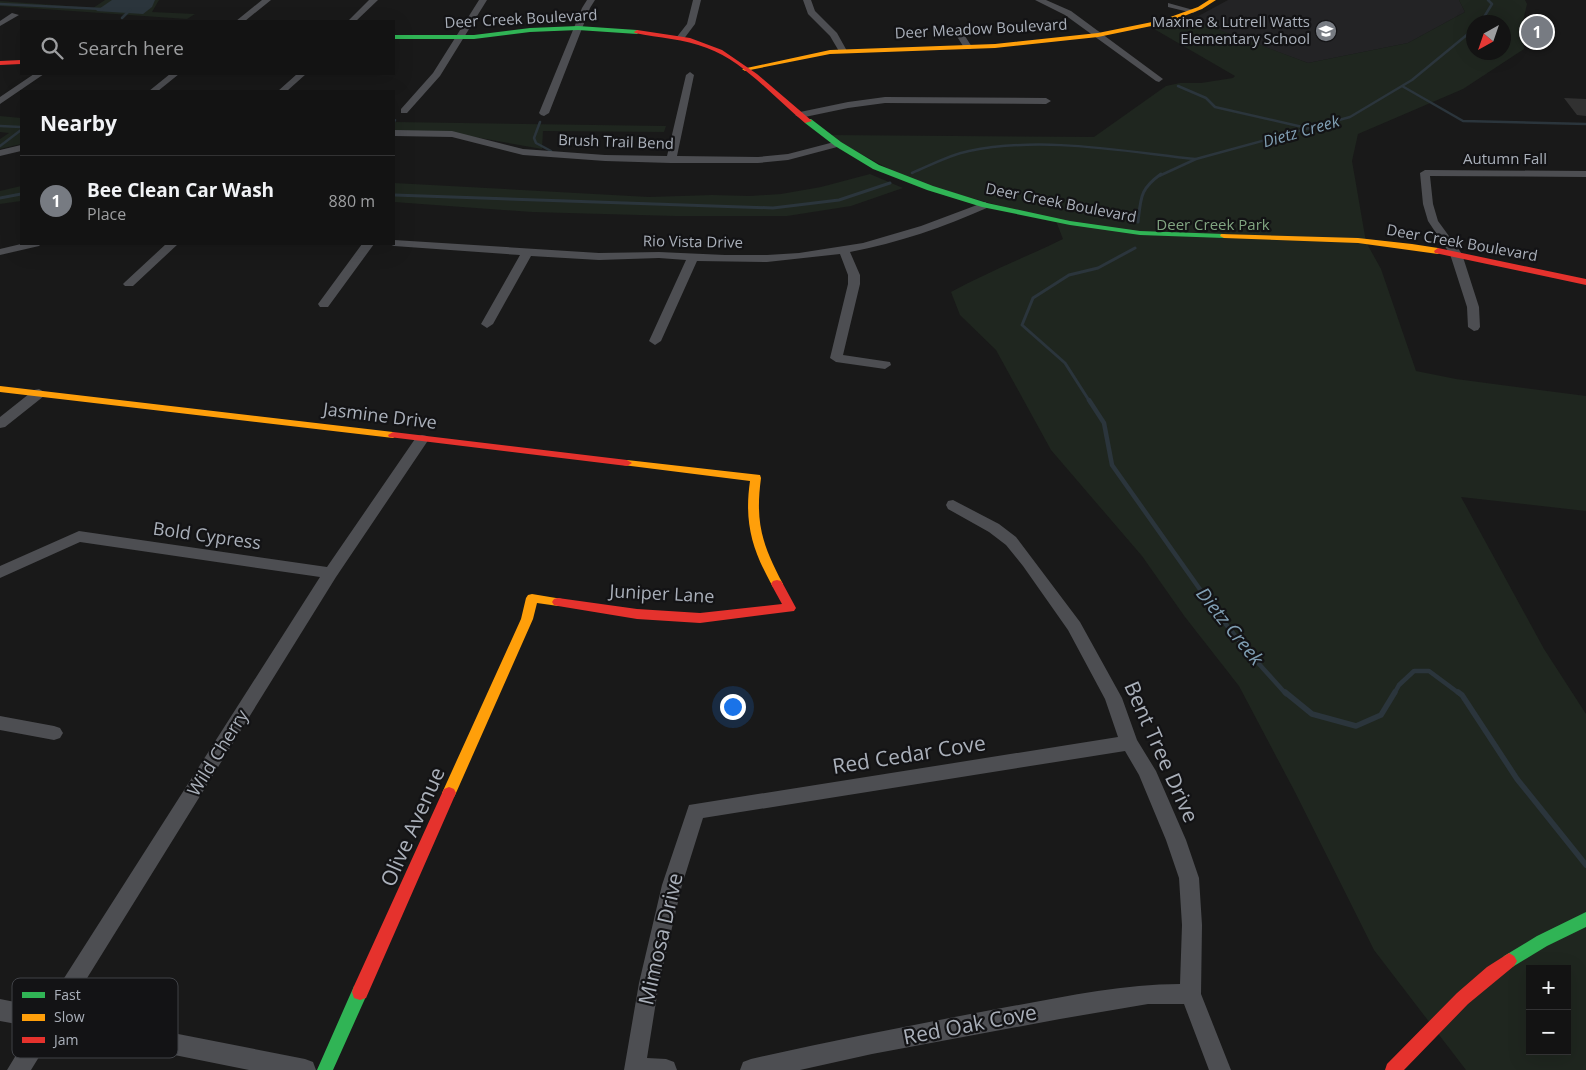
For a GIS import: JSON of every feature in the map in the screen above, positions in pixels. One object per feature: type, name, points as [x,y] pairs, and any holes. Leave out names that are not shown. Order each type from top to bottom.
[{"type":"street","points":[[241,20],[267,0]]},
{"type":"street","points":[[353,20],[374,0]]},
{"type":"street","points":[[404,111],[437,74],[462,37],[483,0]]},
{"type":"street","points":[[544,113],[591,0]]},
{"type":"street","points":[[680,38],[691,24],[695,15],[697,0]]},
{"type":"street","points":[[807,0],[811,12],[834,35],[843,51]]},
{"type":"street","points":[[1039,0],[1060,9],[1159,79]]},
{"type":"street","name":"Deer Meadow Boulevard","points":[[745,69],[810,54],[843,51],[968,48],[1026,44],[1098,35],[1152,25],[1193,11],[1213,0]]},
{"type":"street","points":[[1170,5],[1193,11]]},
{"type":"street","points":[[0,24],[15,15]]},
{"type":"street","name":"Deer Creek Boulevard","points":[[395,37],[462,37],[530,30],[578,28],[618,30],[680,38],[719,51],[745,69],[838,144],[876,166],[913,182],[985,205],[1070,224],[1140,233],[1366,242],[1456,254],[1586,282]]},
{"type":"street","points":[[960,35],[968,48]]},
{"type":"street","points":[[0,56],[20,56]]},
{"type":"street","points":[[0,63],[20,62]]},
{"type":"street","points":[[0,101],[39,75]]},
{"type":"street","points":[[154,90],[174,75]]},
{"type":"street","points":[[283,90],[301,75]]},
{"type":"street","points":[[671,160],[690,75]]},
{"type":"street","points":[[800,115],[848,105],[885,100],[1046,102]]},
{"type":"street","name":"Brush Trail Bend","points":[[395,133],[452,134],[522,152],[671,160],[758,160],[793,156],[838,144]]},
{"type":"street","points":[[0,153],[20,148]]},
{"type":"street","name":"Autumn Fall","points":[[1456,254],[1433,221],[1428,204],[1425,173],[1586,174]]},
{"type":"street","name":"Rio Vista Drive","points":[[395,244],[594,257],[657,255],[693,258],[765,258],[844,250],[922,231],[958,218],[985,205]]},
{"type":"street","points":[[0,252],[31,245]]},
{"type":"street","points":[[129,284],[171,245]]},
{"type":"street","points":[[324,304],[367,245]]},
{"type":"street","points":[[844,250],[854,275],[854,284],[836,358],[885,365]]},
{"type":"street","points":[[486,324],[528,253]]},
{"type":"street","points":[[1456,254],[1473,306],[1474,327]]},
{"type":"street","points":[[656,341],[693,258]]},
{"type":"street","name":"Jasmine Drive","points":[[0,389],[756,478],[752,518],[757,542],[790,608]]},
{"type":"street","points":[[0,424],[39,393]]},
{"type":"street","name":"Wild Cherry","points":[[76,978],[331,573],[422,439]]},
{"type":"street","name":"Bent Tree Drive","points":[[953,506],[994,528],[1011,541],[1074,626],[1113,698],[1129,743],[1147,771],[1176,840],[1189,878],[1192,925],[1190,994],[1220,1070]]},
{"type":"street","name":"Bold Cypress","points":[[0,572],[78,536],[331,573]]},
{"type":"street","name":"Juniper Lane","points":[[532,598],[637,614],[700,618],[790,608]]},
{"type":"street","name":"Olive Avenue","points":[[326,1070],[527,619],[532,598]]},
{"type":"street","points":[[0,723],[54,733]]},
{"type":"street","name":"Red Cedar Cove","points":[[696,811],[1129,743]]},
{"type":"street","name":"Mimosa Drive","points":[[666,1070],[634,1068],[651,974],[672,885],[696,811]]},
{"type":"street","points":[[1393,1070],[1454,1007],[1499,968],[1556,932],[1586,919]]},
{"type":"street","name":"Red Oak Cove","points":[[751,1070],[872,1043],[1060,1008],[1148,994],[1190,994]]},
{"type":"street","points":[[178,1045],[305,1070]]},
{"type":"street","name":"Wild Cherry","points":[[18,1070],[26,1058]]},
{"type":"shaded area","points":[[112,0],[155,0],[152,7],[143,14],[96,11]]},
{"type":"shaded area","name":"Maxine & Lutrell Watts Elementary School","points":[[1228,0],[1459,0],[1465,12],[1408,43],[1308,63],[1191,20]]},
{"type":"green space","points":[[105,0],[159,0],[152,12],[195,14],[187,19],[0,6],[0,1],[93,8]]},
{"type":"green space","name":"Deer Creek Park","points":[[1459,0],[1525,0],[1527,4],[1521,29],[1524,49],[1511,58],[1511,15],[1466,15],[1466,60],[1507,60],[1463,89],[1358,134],[1352,161],[1366,242],[1381,269],[1416,371],[1456,379],[1586,396],[1586,511],[1461,497],[1544,649],[1586,714],[1586,1070],[1466,1070],[1374,950],[1295,792],[1239,686],[1185,617],[1142,556],[1051,450],[996,350],[960,315],[951,292],[1063,239],[1056,221],[913,182],[826,135],[1094,137],[1166,86],[1180,83],[1201,83],[1233,78],[1235,76],[1149,26],[1182,16],[1308,63],[1408,43],[1465,12]]},
{"type":"green space","points":[[0,116],[20,118],[20,144],[0,149],[0,139],[9,133],[0,132]]},
{"type":"green space","points":[[395,122],[666,126],[664,132],[543,131],[542,149],[446,132],[395,131]]},
{"type":"green space","points":[[870,174],[903,188],[851,206],[787,216],[675,216],[532,212],[395,202],[395,183],[649,197],[750,196],[781,194],[821,187]]},
{"type":"green space","points":[[20,186],[20,201],[0,204],[0,191]]},
{"type":"building","points":[[1531,19],[1547,22],[1544,45],[1528,42]]},
{"type":"building","points":[[1564,98],[1586,99],[1586,116],[1577,115]]},
{"type":"waterway","name":"Dietz Creek","points":[[1485,15],[1492,4],[1488,0]]},
{"type":"waterway","points":[[0,4],[102,9]]},
{"type":"waterway","points":[[122,18],[130,10]]},
{"type":"waterway","name":"Dietz Creek","points":[[1159,176],[1196,159],[1350,117],[1412,80],[1466,36]]},
{"type":"waterway","points":[[1178,86],[1206,98],[1215,107],[1307,128]]},
{"type":"waterway","points":[[1402,86],[1463,121],[1586,124]]},
{"type":"waterway","points":[[540,122],[534,138],[536,143],[551,151]]},
{"type":"waterway","points":[[0,126],[20,127]]},
{"type":"waterway","points":[[0,146],[20,131]]},
{"type":"waterway","points":[[912,173],[969,151],[1025,145],[1082,146],[1195,159]]},
{"type":"waterway","name":"Dietz Creek","points":[[1138,222],[1145,189],[1161,174]]},
{"type":"waterway","points":[[395,195],[773,208],[839,200],[890,183]]},
{"type":"waterway","points":[[0,198],[20,194]]},
{"type":"waterway","name":"Dietz Creek","points":[[1090,402],[1065,363],[1022,325],[1033,298],[1069,275],[1098,268],[1135,248]]},
{"type":"waterway","name":"Dietz Creek","points":[[1089,400],[1104,423],[1112,465],[1216,612],[1286,694]]},
{"type":"waterway","name":"Dietz Creek","points":[[1394,694],[1399,685],[1414,671],[1429,671],[1460,694]]},
{"type":"waterway","name":"Dietz Creek","points":[[1285,692],[1312,714],[1356,726],[1381,715],[1395,692]]},
{"type":"waterway","name":"Dietz Creek","points":[[1458,692],[1462,695],[1517,779],[1586,865]]},
{"type":"traffic: fast","points":[[395,37],[474,37],[530,30],[578,28],[637,32]]},
{"type":"traffic: fast","points":[[808,121],[838,144],[876,167],[930,188],[985,205],[1070,223],[1140,233],[1224,236]]},
{"type":"traffic: fast","points":[[1509,961],[1542,941],[1586,919]]},
{"type":"traffic: fast","points":[[325,1070],[360,992]]},
{"type":"traffic: slow","points":[[745,69],[830,52],[995,46],[1098,35],[1164,22],[1200,8],[1213,0]]},
{"type":"traffic: slow","points":[[1224,236],[1358,241],[1412,246],[1438,251]]},
{"type":"traffic: slow","points":[[0,389],[393,435]]},
{"type":"traffic: slow","points":[[627,463],[756,478],[753,509],[755,533],[763,557],[777,584]]},
{"type":"traffic: slow","points":[[449,793],[527,619],[532,598],[558,602]]},
{"type":"traffic: jam","points":[[637,32],[690,40],[720,51],[743,66],[808,121]]},
{"type":"traffic: jam","points":[[0,63],[20,62]]},
{"type":"traffic: jam","points":[[1438,251],[1586,282]]},
{"type":"traffic: jam","points":[[393,435],[627,463]]},
{"type":"traffic: jam","points":[[558,602],[637,614],[700,618],[790,608],[777,584]]},
{"type":"traffic: jam","points":[[360,992],[449,793]]},
{"type":"traffic: jam","points":[[1393,1070],[1463,998],[1509,961]]},
{"type":"place","name":"Maxine & Lutrell Watts Elementary School","points":[[1326,31]]},
{"type":"place","name":"Bee Clean Car Wash","points":[[1537,32]]}]
